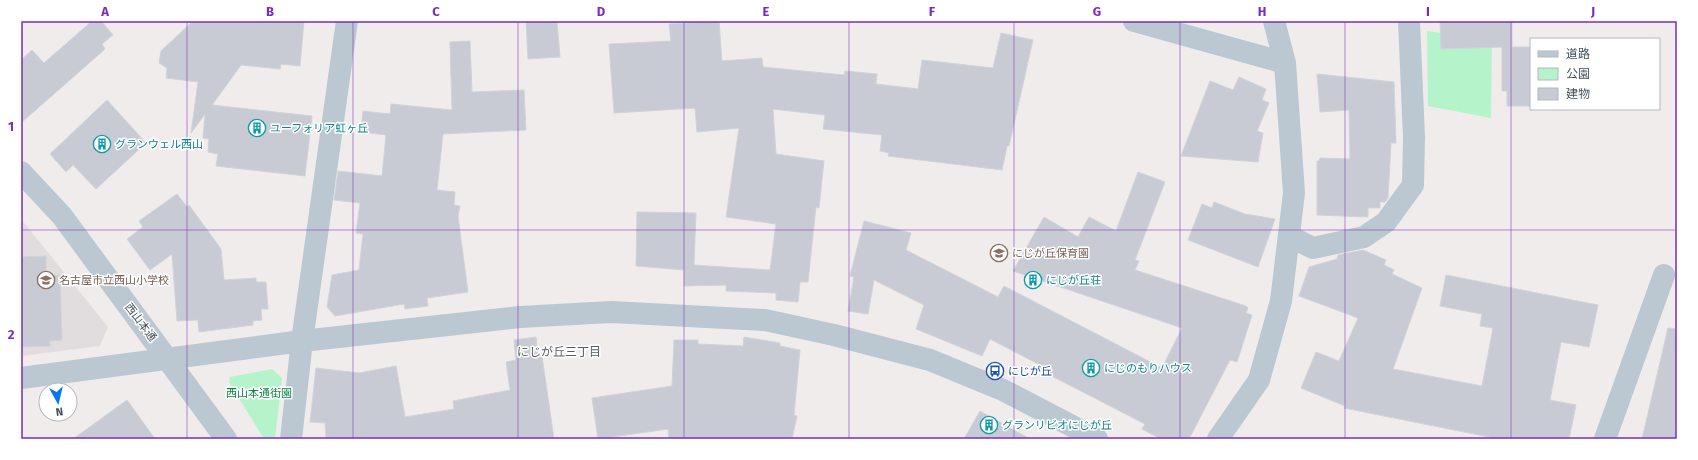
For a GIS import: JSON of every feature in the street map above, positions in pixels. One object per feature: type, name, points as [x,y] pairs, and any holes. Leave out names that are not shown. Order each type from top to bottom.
[{"type":"street","points":[[291,439],[302,341],[347,21]]},
{"type":"street","points":[[1134,21],[1285,63]]},
{"type":"street","points":[[1218,439],[1259,380],[1281,301],[1294,193],[1285,63],[1274,21]]},
{"type":"street","points":[[1289,236],[1313,248],[1364,237],[1386,222],[1413,185],[1414,137],[1409,21]]},
{"type":"street","name":"西山本通","points":[[21,172],[62,216],[226,439]]},
{"type":"street","points":[[1605,439],[1664,275]]},
{"type":"street","points":[[21,378],[169,360],[302,341],[520,317],[611,312],[765,320],[834,335],[930,360],[1003,390],[1097,439]]},
{"type":"shaded area","name":"名古屋市立西山小学校","points":[[21,219],[108,327],[100,346],[21,356]]},
{"type":"green space","points":[[1427,31],[1492,40],[1491,118],[1428,106]]},
{"type":"green space","name":"西山本通街園","points":[[272,369],[282,378],[275,439],[264,439],[229,382],[230,377]]},
{"type":"building","points":[[92,21],[101,21],[113,35],[102,44],[105,49],[21,123],[21,60],[32,50],[44,63]]},
{"type":"building","points":[[193,21],[304,21],[300,66],[281,64],[280,69],[241,65],[212,105],[312,116],[305,176],[216,166],[218,154],[208,152],[209,139],[203,138],[205,114],[191,133],[198,82],[166,78],[167,68],[159,63],[161,51]]},
{"type":"building","points":[[526,21],[557,21],[560,57],[528,59]]},
{"type":"building","points":[[719,21],[722,61],[762,58],[763,67],[844,75],[845,71],[877,74],[876,84],[918,89],[922,60],[993,68],[1001,33],[1033,40],[1009,146],[1007,146],[1002,170],[888,156],[889,153],[880,151],[882,135],[823,129],[825,115],[773,109],[776,154],[824,161],[819,208],[816,207],[808,282],[800,282],[798,302],[776,300],[776,293],[726,291],[726,285],[684,286],[684,270],[636,266],[637,212],[696,213],[694,265],[770,270],[776,224],[726,217],[739,128],[697,132],[695,108],[614,113],[609,44],[671,41],[669,24]]},
{"type":"building","points":[[1440,21],[1512,21],[1512,47],[1530,47],[1530,106],[1507,106],[1507,91],[1502,91],[1502,47],[1441,49]]},
{"type":"building","points":[[470,41],[472,92],[524,90],[526,130],[443,134],[437,190],[455,192],[454,205],[460,206],[458,216],[468,292],[427,298],[428,306],[405,309],[404,304],[335,316],[327,307],[332,275],[359,270],[363,234],[356,233],[360,203],[334,200],[338,171],[382,176],[386,135],[361,132],[363,111],[390,114],[391,104],[452,110],[450,42]]},
{"type":"building","points":[[1317,74],[1394,82],[1396,143],[1391,143],[1388,198],[1385,202],[1380,202],[1380,208],[1368,208],[1368,217],[1317,215],[1317,161],[1319,161],[1320,158],[1350,159],[1349,110],[1320,112]]},
{"type":"building","points":[[1239,77],[1266,89],[1262,100],[1269,103],[1257,131],[1263,133],[1258,162],[1181,156],[1210,81],[1233,90]]},
{"type":"building","name":"グランウェル西山","points":[[107,100],[146,143],[96,189],[73,165],[66,172],[50,154]]},
{"type":"building","points":[[1138,172],[1165,182],[1135,260],[1139,261],[1135,270],[1246,306],[1248,308],[1246,313],[1252,315],[1237,362],[1230,360],[1189,439],[1161,439],[1142,429],[1145,424],[1040,370],[1042,366],[990,339],[982,356],[916,329],[924,305],[874,280],[868,314],[848,311],[854,277],[850,276],[864,221],[911,233],[906,250],[998,297],[1004,286],[1162,368],[1182,328],[1013,271],[1044,217],[1078,237],[1089,217],[1116,231]]},
{"type":"building","points":[[177,194],[187,207],[189,205],[221,249],[224,280],[256,278],[256,282],[266,282],[268,309],[261,309],[262,320],[253,321],[253,325],[199,332],[198,320],[177,321],[172,254],[150,270],[127,239],[143,227],[139,221]]},
{"type":"building","points":[[1214,202],[1245,214],[1275,219],[1258,267],[1188,240],[1202,204],[1212,208]]},
{"type":"building","points":[[1363,250],[1386,260],[1384,265],[1394,270],[1392,274],[1422,288],[1393,369],[1482,386],[1493,328],[1480,326],[1482,314],[1440,306],[1446,275],[1598,305],[1589,347],[1561,342],[1550,400],[1576,405],[1569,439],[1499,439],[1344,408],[1345,406],[1301,388],[1316,352],[1339,361],[1358,318],[1299,296],[1309,267],[1337,259],[1338,255]]},
{"type":"building","points":[[46,256],[46,275],[60,275],[62,340],[50,341],[50,346],[21,347],[21,257]]},
{"type":"building","points":[[1668,328],[1677,329],[1677,439],[1642,439]]},
{"type":"building","points":[[536,337],[538,357],[542,356],[554,439],[326,439],[325,423],[310,422],[316,368],[359,373],[396,366],[405,417],[454,409],[453,401],[510,390],[506,362],[516,360],[514,340]]},
{"type":"building","points":[[744,337],[780,343],[780,346],[800,350],[794,415],[797,416],[792,439],[669,439],[668,429],[598,439],[592,398],[672,386],[674,340],[698,340],[698,344],[743,346]]},
{"type":"building","points":[[127,400],[155,439],[73,439]]},
{"type":"building","name":"グランリビオにじが丘","points":[[980,411],[1030,439],[964,439]]},
{"type":"place","name":"ユーフォリア虹ヶ丘","points":[[257,128]]},
{"type":"place","name":"グランウェル西山","points":[[102,144]]},
{"type":"place","name":"にじが丘保育園","points":[[999,253]]},
{"type":"place","name":"名古屋市立西山小学校","points":[[46,280]]},
{"type":"place","name":"にじが丘荘","points":[[1033,280]]},
{"type":"place","name":"にじのもりハウス","points":[[1091,368]]},
{"type":"place","name":"にじが丘","points":[[995,371]]},
{"type":"place","name":"グランリビオにじが丘","points":[[989,425]]},
{"type":"district","name":"にじが丘三丁目","points":[[559,352]]}]
